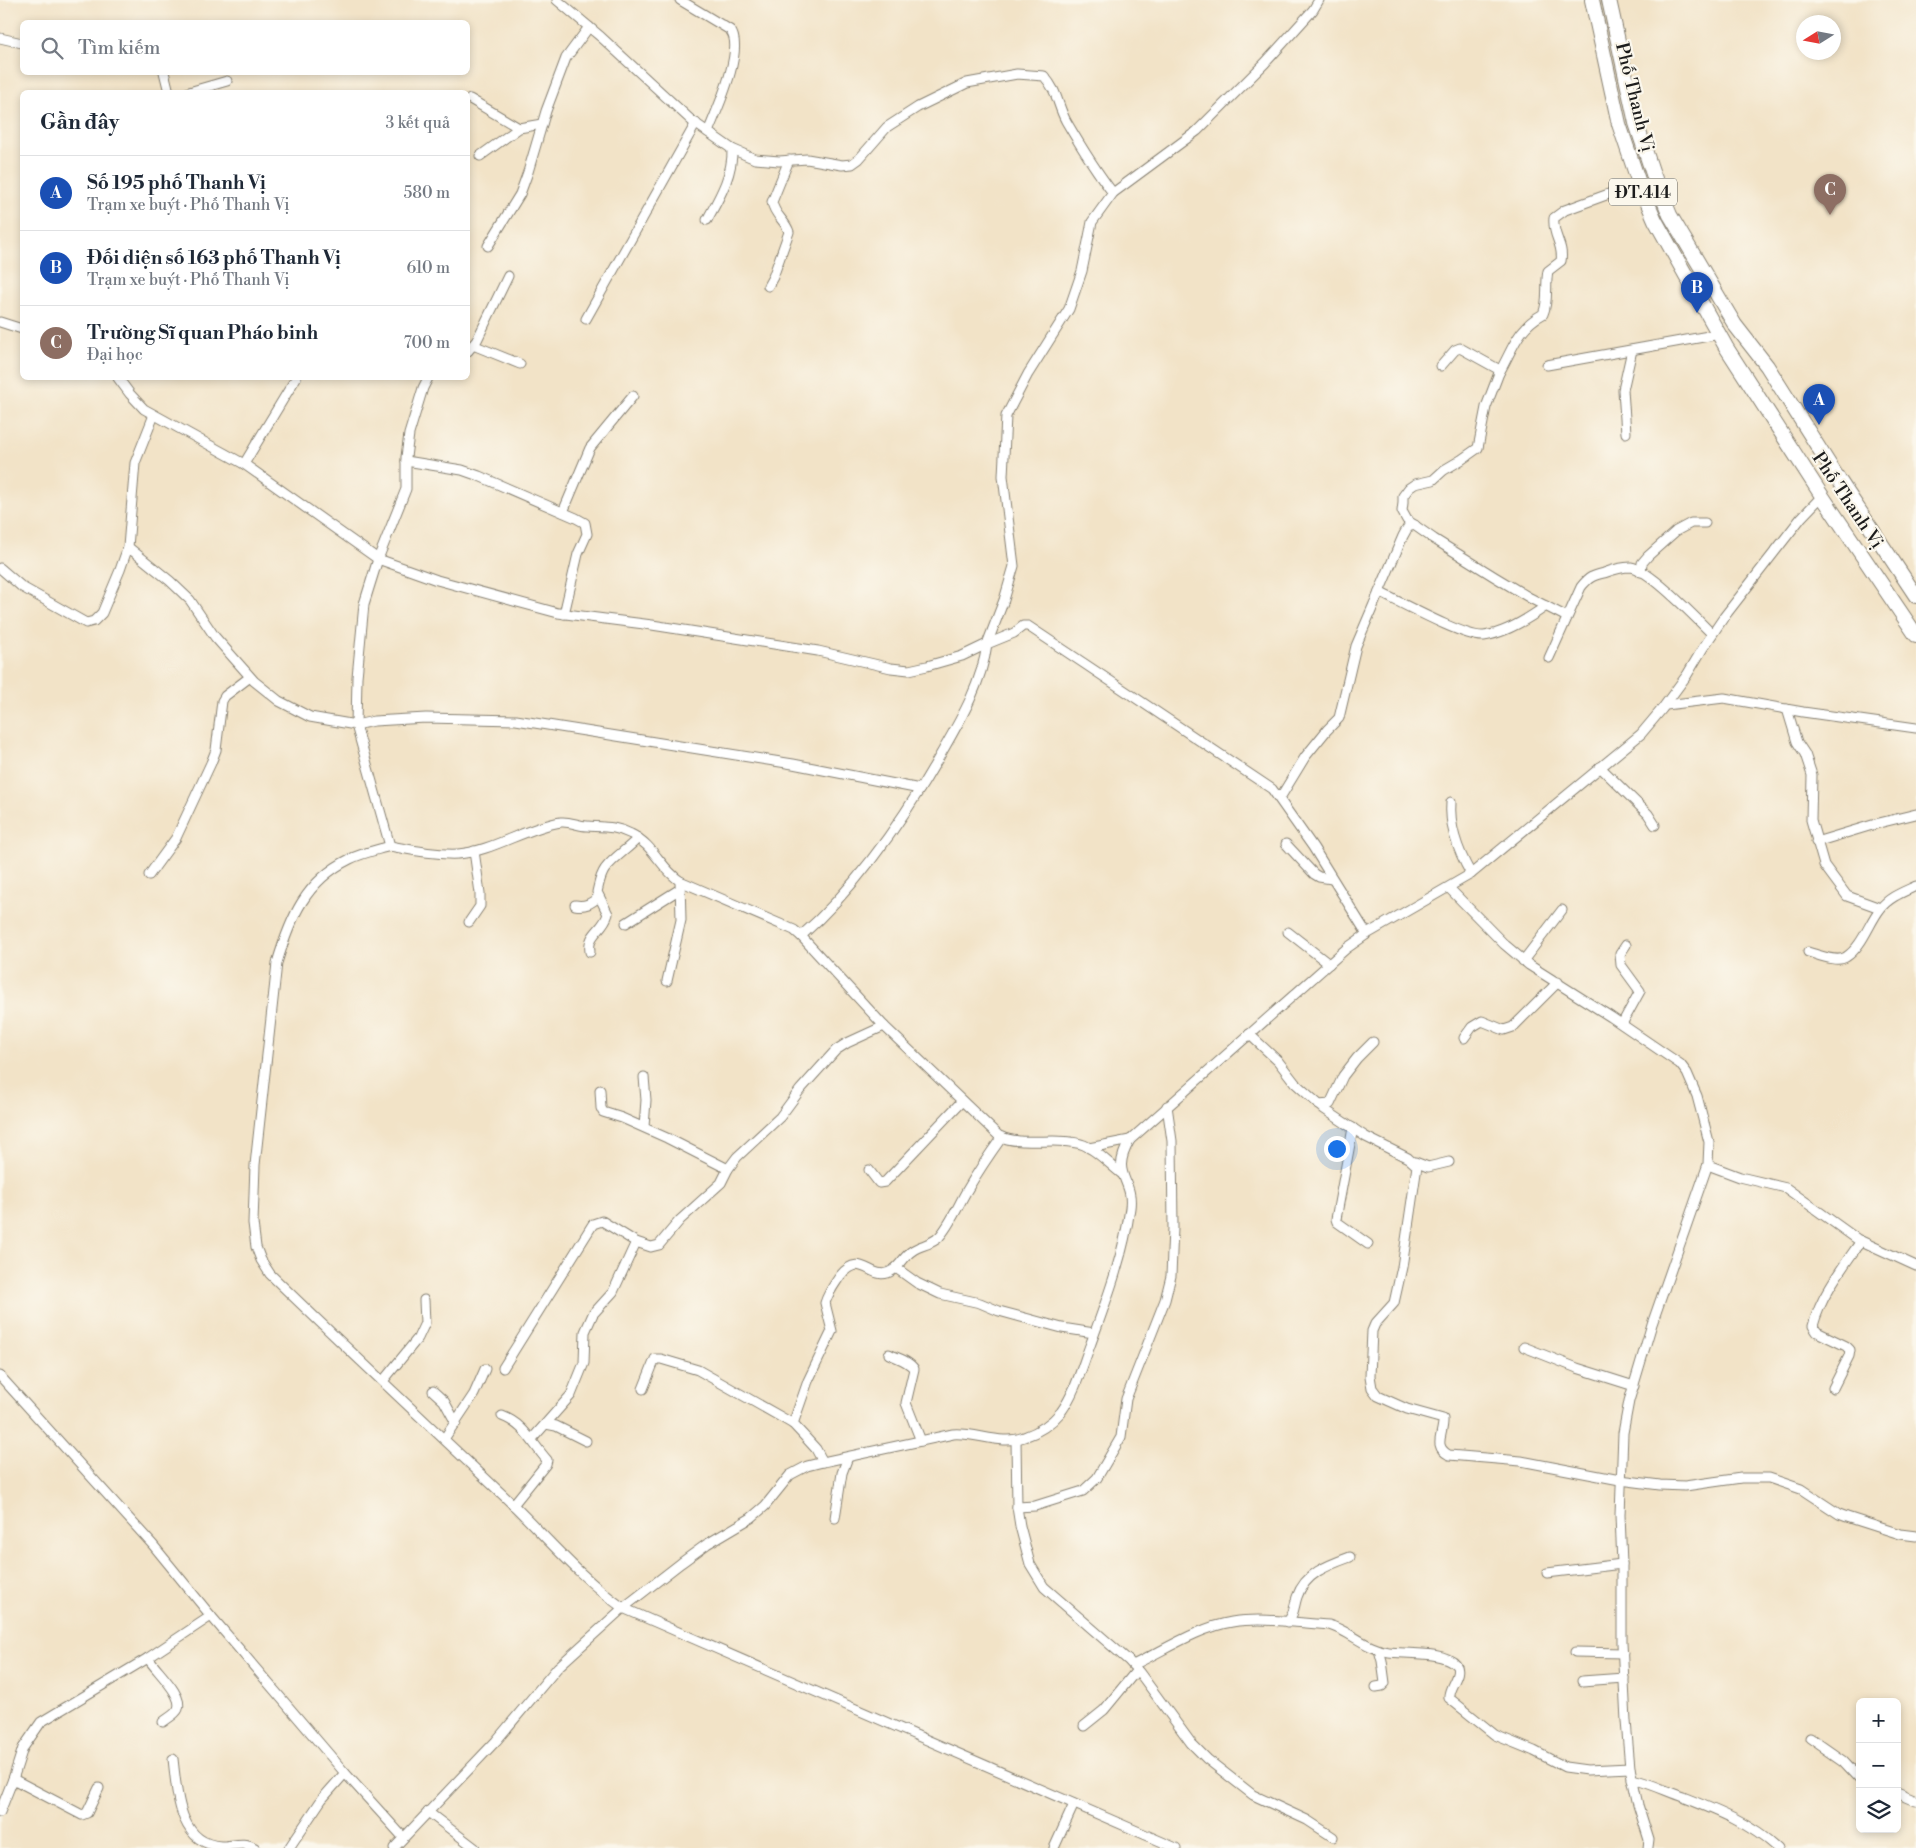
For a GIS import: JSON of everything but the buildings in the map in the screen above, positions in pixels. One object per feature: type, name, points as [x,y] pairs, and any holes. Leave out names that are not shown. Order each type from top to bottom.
[{"type":"main road","name":"Phố Thanh Vị","points":[[1592,0],[1619,124],[1639,183],[1655,220],[1726,347],[1822,496],[1916,635]]},
{"type":"main road","name":"Phố Thanh Vị","points":[[1609,0],[1636,123],[1653,174],[1670,215],[1735,325],[1767,366],[1916,596]]},
{"type":"street","points":[[557,0],[696,123],[732,149],[754,159],[807,159],[842,165],[852,164],[860,159],[887,127],[918,107],[967,83],[1017,74],[1044,76],[1053,87],[1066,120],[1101,177],[1114,193]]},
{"type":"street","points":[[680,0],[730,30],[735,38],[730,77],[708,132]]},
{"type":"street","points":[[801,936],[864,870],[906,813],[972,696],[987,644],[1004,600],[1014,566],[1003,476],[1006,416],[1028,374],[1069,309],[1082,271],[1092,222],[1114,193],[1197,132],[1265,63],[1313,10],[1319,0]]},
{"type":"street","points":[[488,246],[520,194],[542,124],[566,58],[589,27]]},
{"type":"street","points":[[0,38],[20,43]]},
{"type":"street","points":[[165,75],[168,90]]},
{"type":"street","points":[[196,90],[227,81]]},
{"type":"street","points":[[470,99],[519,128]]},
{"type":"street","points":[[586,319],[696,123]]},
{"type":"street","points":[[480,156],[519,128],[542,124]]},
{"type":"street","points":[[707,220],[727,180],[732,160],[732,149]]},
{"type":"street","points":[[768,286],[774,277],[789,232],[772,204],[789,160]]},
{"type":"street","points":[[1567,617],[1449,549],[1407,520],[1402,511],[1403,496],[1415,484],[1433,480],[1444,470],[1478,448],[1486,407],[1499,373],[1520,332],[1543,314],[1547,306],[1546,280],[1548,270],[1561,261],[1562,253],[1553,229],[1554,218],[1565,210],[1639,183]]},
{"type":"street","points":[[508,276],[470,348],[520,364]]},
{"type":"street","points":[[0,322],[20,328]]},
{"type":"street","points":[[1547,365],[1720,334]]},
{"type":"street","points":[[1441,366],[1455,350],[1460,348],[1498,369],[1499,373]]},
{"type":"street","points":[[1626,433],[1623,390],[1632,350]]},
{"type":"street","points":[[120,380],[144,409],[244,464],[378,559],[437,580],[564,614],[652,625],[818,651],[891,668],[909,670],[962,656],[1014,633],[1023,626],[1028,626],[1272,789],[1280,798],[1367,934]]},
{"type":"street","points":[[244,464],[295,380]]},
{"type":"street","points":[[390,846],[356,725],[357,677],[364,604],[378,559],[406,489],[406,461],[409,434],[427,380]]},
{"type":"street","points":[[563,512],[590,448],[632,396]]},
{"type":"street","points":[[0,568],[22,587],[87,623],[94,621],[105,607],[128,547],[135,463],[154,414]]},
{"type":"street","points":[[406,461],[462,470],[492,481],[583,522],[587,532],[578,554],[564,614]]},
{"type":"street","points":[[394,1848],[496,1741],[558,1667],[623,1608],[707,1544],[751,1518],[769,1501],[790,1475],[808,1466],[824,1462],[962,1434],[1016,1440],[1042,1429],[1052,1422],[1062,1410],[1075,1387],[1122,1251],[1130,1206],[1129,1191],[1122,1174],[1122,1157],[1130,1140],[1329,964],[1367,934],[1471,874],[1641,734],[1666,705],[1687,676],[1712,634],[1801,518],[1822,496]]},
{"type":"street","points":[[1641,572],[1642,563],[1676,531],[1691,523],[1706,522]]},
{"type":"street","points":[[1280,798],[1304,757],[1339,718],[1356,646],[1403,536],[1408,527],[1415,525]]},
{"type":"street","points":[[128,547],[190,600],[244,680],[297,712],[310,717],[356,725],[374,721],[426,718],[516,720],[793,764],[920,789]]},
{"type":"street","points":[[1549,658],[1581,586],[1589,577],[1616,569],[1632,567],[1641,572],[1681,603],[1712,634]]},
{"type":"street","points":[[1379,592],[1458,631],[1483,636],[1513,626],[1546,606]]},
{"type":"street","points":[[149,876],[176,838],[208,772],[216,750],[222,701],[225,696],[244,680]]},
{"type":"street","points":[[1666,705],[1724,698],[1916,728]]},
{"type":"street","points":[[1787,709],[1796,742],[1805,754],[1812,775],[1811,820],[1824,865],[1846,896],[1880,908]]},
{"type":"street","points":[[1600,767],[1648,814],[1655,825]]},
{"type":"street","points":[[1451,802],[1450,812],[1457,845],[1462,859],[1471,874]]},
{"type":"street","points":[[1816,842],[1916,814]]},
{"type":"street","points":[[1122,1174],[1089,1148],[1076,1143],[1002,1137],[992,1130],[884,1026],[794,930],[680,885],[668,872],[653,850],[638,838],[621,829],[561,822],[474,851],[458,854],[414,851],[390,846],[350,859],[312,886],[299,905],[286,934],[277,963],[255,1165],[253,1223],[256,1247],[261,1260],[270,1274],[513,1505],[597,1590],[623,1608],[1176,1848]]},
{"type":"street","points":[[590,952],[589,944],[591,937],[605,924],[608,914],[597,892],[600,879],[606,868],[638,838]]},
{"type":"street","points":[[1286,844],[1314,874],[1318,877],[1332,879]]},
{"type":"street","points":[[469,922],[480,906],[474,851]]},
{"type":"street","points":[[626,923],[680,885]]},
{"type":"street","points":[[667,981],[680,920],[680,885]]},
{"type":"street","points":[[1808,952],[1837,959],[1846,957],[1857,946],[1880,908],[1896,895],[1916,886]]},
{"type":"street","points":[[1449,888],[1523,961],[1558,982],[1680,1064],[1687,1073],[1697,1096],[1709,1142],[1710,1157],[1708,1165],[1652,1324],[1623,1433],[1620,1515],[1624,1678],[1630,1768],[1649,1840],[1648,1848]]},
{"type":"street","points":[[576,905],[590,904],[599,897]]},
{"type":"street","points":[[1523,961],[1562,910]]},
{"type":"street","points":[[1288,932],[1329,964]]},
{"type":"street","points":[[1622,1024],[1640,991],[1622,965],[1620,954],[1626,945]]},
{"type":"street","points":[[1464,1038],[1472,1027],[1482,1020],[1504,1030],[1513,1027],[1558,982]]},
{"type":"street","points":[[503,1368],[594,1224],[599,1221],[605,1222],[636,1242],[651,1247],[659,1245],[680,1220],[721,1183],[737,1157],[780,1117],[800,1090],[836,1050],[847,1042],[884,1026]]},
{"type":"street","points":[[1249,1034],[1278,1061],[1295,1083],[1320,1105],[1353,1128],[1414,1162],[1428,1167],[1449,1162]]},
{"type":"street","points":[[1320,1105],[1330,1104],[1343,1076],[1373,1042]]},
{"type":"street","points":[[644,1077],[646,1100],[644,1127]]},
{"type":"street","points":[[600,1090],[603,1112],[644,1127],[728,1169]]},
{"type":"street","points":[[868,1170],[879,1183],[885,1182],[962,1101]]},
{"type":"street","points":[[1018,1507],[1035,1506],[1083,1491],[1097,1478],[1121,1437],[1126,1399],[1166,1300],[1171,1276],[1172,1141],[1167,1106]]},
{"type":"street","points":[[1353,1128],[1336,1219],[1368,1244]]},
{"type":"street","points":[[793,1424],[808,1381],[832,1331],[825,1303],[831,1289],[846,1268],[858,1265],[887,1274],[896,1268],[911,1251],[933,1242],[940,1236],[976,1174],[1002,1137]]},
{"type":"street","points":[[1089,1148],[1130,1140]]},
{"type":"street","points":[[1414,1162],[1417,1166],[1416,1175],[1402,1267],[1394,1303],[1375,1324],[1372,1331],[1370,1376],[1372,1388],[1378,1396],[1390,1402],[1443,1419],[1440,1448],[1443,1452],[1450,1455],[1521,1461],[1620,1480],[1685,1486],[1741,1478],[1769,1478],[1801,1489],[1839,1514],[1900,1534],[1916,1536]]},
{"type":"street","points":[[1708,1165],[1740,1177],[1786,1188],[1845,1232],[1916,1266]]},
{"type":"street","points":[[1833,1388],[1849,1356],[1850,1350],[1846,1346],[1817,1332],[1813,1326],[1838,1274],[1861,1241]]},
{"type":"street","points":[[532,1439],[571,1395],[576,1386],[584,1364],[585,1332],[593,1314],[613,1292],[636,1242]]},
{"type":"street","points":[[896,1268],[917,1283],[940,1294],[980,1303],[1044,1324],[1094,1333]]},
{"type":"street","points":[[382,1381],[418,1338],[425,1323],[424,1300]]},
{"type":"street","points":[[1524,1347],[1576,1368],[1634,1386]]},
{"type":"street","points":[[888,1354],[906,1362],[914,1369],[906,1403],[922,1441]]},
{"type":"street","points":[[643,1389],[652,1362],[655,1359],[698,1370],[793,1424],[816,1449],[824,1462]]},
{"type":"street","points":[[444,1439],[474,1394],[485,1369]]},
{"type":"street","points":[[0,1376],[153,1545],[211,1616],[403,1838]]},
{"type":"street","points":[[433,1391],[444,1401],[456,1423]]},
{"type":"street","points":[[502,1416],[518,1424],[547,1460],[546,1464],[513,1505]]},
{"type":"street","points":[[546,1424],[556,1426],[586,1441]]},
{"type":"street","points":[[1016,1440],[1020,1526],[1030,1564],[1044,1587],[1135,1668],[1191,1743],[1207,1759],[1253,1795],[1307,1820],[1333,1837]]},
{"type":"street","points":[[836,1518],[842,1472],[848,1457]]},
{"type":"street","points":[[1287,1622],[1291,1618],[1298,1595],[1310,1576],[1324,1567],[1350,1557]]},
{"type":"street","points":[[1547,1573],[1622,1564]]},
{"type":"street","points":[[0,1812],[14,1779],[23,1748],[41,1722],[148,1658],[211,1616]]},
{"type":"street","points":[[1084,1726],[1104,1710],[1135,1668],[1200,1632],[1221,1624],[1234,1622],[1287,1622],[1336,1628],[1360,1642],[1379,1650],[1441,1657],[1451,1661],[1456,1665],[1458,1672],[1448,1693],[1450,1698],[1485,1728],[1502,1738],[1534,1751],[1565,1767],[1587,1770],[1630,1768]]},
{"type":"street","points":[[1376,1687],[1382,1686],[1385,1683],[1379,1650]]},
{"type":"street","points":[[1575,1652],[1623,1653]]},
{"type":"street","points":[[148,1658],[158,1673],[175,1691],[180,1704],[177,1712],[163,1722]]},
{"type":"street","points":[[1582,1681],[1624,1678]]},
{"type":"street","points":[[1810,1738],[1843,1761],[1856,1776]]},
{"type":"street","points":[[173,1759],[178,1799],[186,1823],[195,1836],[211,1845],[244,1844],[255,1848]]},
{"type":"street","points":[[289,1848],[322,1799],[345,1773]]},
{"type":"street","points":[[14,1779],[82,1815],[87,1813],[99,1788]]},
{"type":"street","points":[[1632,1779],[1648,1783],[1738,1820],[1777,1848]]},
{"type":"street","points":[[1901,1795],[1916,1801]]},
{"type":"street","points":[[1054,1848],[1074,1804]]},
{"type":"street","points":[[428,1812],[475,1848]]},
{"type":"place","name":"Trường Sĩ quan Pháo binh","points":[[1830,215]]},
{"type":"place","name":"Đối diện số 163 phố Thanh Vị","points":[[1697,313]]},
{"type":"place","name":"Số 195 phố Thanh Vị","points":[[1819,425]]}]
